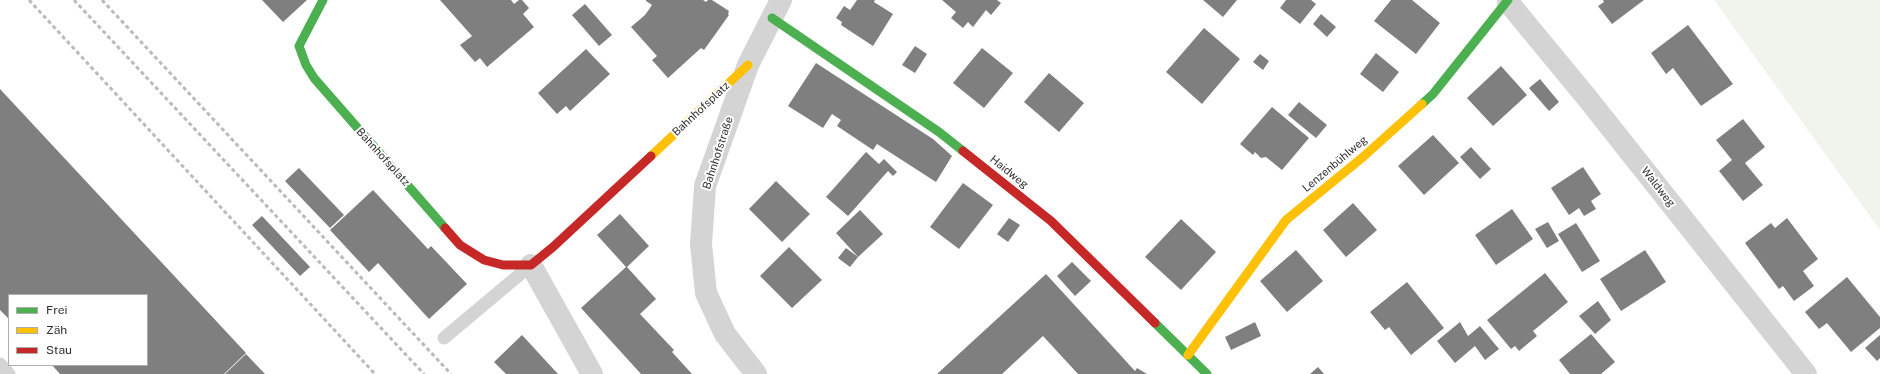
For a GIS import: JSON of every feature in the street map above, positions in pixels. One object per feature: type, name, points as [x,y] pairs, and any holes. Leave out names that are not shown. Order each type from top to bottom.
[{"type":"street","name":"Bahnhofsplatz","points":[[323,0],[299,46],[306,65],[314,78],[460,245],[484,260],[503,265],[531,266],[748,65]]},
{"type":"street","name":"Lenzenbühlweg","points":[[1188,355],[1286,220],[1363,157],[1433,94],[1508,1]]},
{"type":"street","name":"Waldweg","points":[[1508,1],[1588,99],[1806,374]]},
{"type":"street","name":"Haidweg","points":[[776,9],[939,132],[1051,221],[1207,374]]},
{"type":"street","name":"Bahnhofstraße","points":[[756,374],[725,334],[706,293],[701,244],[705,186],[748,65],[776,9]]},
{"type":"street","points":[[531,266],[592,374]]},
{"type":"lane","points":[[444,338],[531,266]]},
{"type":"lane","points":[[0,364],[9,374]]},
{"type":"shaded area","points":[[1714,0],[1880,0],[1880,230]]},
{"type":"building","points":[[262,0],[307,0],[283,22]]},
{"type":"building","points":[[440,0],[511,0],[514,4],[519,0],[522,0],[529,8],[523,14],[534,27],[487,67],[480,58],[475,62],[460,45],[472,36]]},
{"type":"building","points":[[646,0],[703,0],[706,2],[708,0],[712,0],[729,11],[729,15],[704,50],[701,48],[668,78],[652,60],[657,56],[631,27],[645,15],[652,5]]},
{"type":"building","points":[[857,0],[875,0],[874,2],[893,14],[873,46],[841,25],[842,22],[836,18],[844,6],[850,10]]},
{"type":"building","points":[[942,0],[997,0],[1001,3],[991,15],[986,10],[973,27],[968,22],[963,28],[951,18],[956,12]]},
{"type":"building","points":[[1203,0],[1237,0],[1223,17]]},
{"type":"building","points":[[1286,0],[1311,0],[1316,4],[1300,24],[1280,8]]},
{"type":"building","points":[[1391,0],[1412,0],[1440,23],[1416,54],[1374,21]]},
{"type":"building","points":[[1603,0],[1644,0],[1612,24],[1598,6],[1604,2]]},
{"type":"building","points":[[585,4],[612,35],[599,46],[572,15]]},
{"type":"building","points":[[1321,14],[1336,27],[1327,37],[1313,24]]},
{"type":"building","points":[[1688,25],[1733,84],[1701,106],[1673,68],[1666,74],[1651,53]]},
{"type":"building","points":[[1204,28],[1240,59],[1202,104],[1166,72]]},
{"type":"building","points":[[915,46],[927,54],[915,73],[902,65]]},
{"type":"building","points":[[982,48],[1013,73],[984,108],[953,83]]},
{"type":"building","points":[[586,49],[610,74],[570,111],[566,106],[557,114],[538,93]]},
{"type":"building","points":[[1376,53],[1399,72],[1383,92],[1360,74]]},
{"type":"building","points":[[1260,54],[1269,61],[1263,70],[1253,62]]},
{"type":"building","points":[[816,63],[933,139],[952,156],[936,182],[877,144],[873,150],[837,126],[841,120],[832,114],[823,128],[788,106]]},
{"type":"building","points":[[1501,66],[1527,95],[1493,126],[1467,98]]},
{"type":"building","points":[[1049,73],[1084,103],[1059,132],[1024,102]]},
{"type":"building","points":[[1540,79],[1559,102],[1549,111],[1529,88]]},
{"type":"building","points":[[0,89],[246,353],[224,374],[60,374],[53,366],[148,366],[148,294],[8,294],[8,318],[0,310]]},
{"type":"building","points":[[1299,102],[1327,125],[1316,138],[1288,115]]},
{"type":"building","points":[[1272,107],[1309,138],[1282,170],[1266,157],[1261,158],[1255,152],[1253,155],[1240,144]]},
{"type":"building","points":[[1743,119],[1765,147],[1745,163],[1763,185],[1743,201],[1719,171],[1732,160],[1716,140]]},
{"type":"building","points":[[1433,135],[1459,163],[1424,195],[1398,166]]},
{"type":"building","points":[[1471,147],[1491,169],[1480,179],[1460,157]]},
{"type":"building","points":[[866,152],[879,164],[884,159],[897,172],[893,176],[888,171],[848,216],[826,197]]},
{"type":"building","points":[[1583,167],[1601,194],[1591,201],[1596,209],[1584,216],[1579,208],[1569,215],[1551,188]]},
{"type":"building","points":[[299,168],[344,215],[330,228],[285,181]]},
{"type":"building","points":[[776,181],[810,214],[782,242],[749,209]]},
{"type":"building","points":[[963,183],[993,205],[959,249],[930,227]]},
{"type":"building","points":[[373,190],[428,249],[431,246],[467,284],[429,319],[378,263],[369,272],[330,230]]},
{"type":"building","points":[[1353,203],[1377,230],[1346,257],[1323,230]]},
{"type":"building","points":[[1512,209],[1533,239],[1496,265],[1475,235]]},
{"type":"building","points":[[860,210],[883,234],[858,257],[836,233]]},
{"type":"building","points":[[620,214],[649,246],[627,267],[656,299],[640,314],[674,350],[672,352],[692,374],[641,374],[581,308],[626,267],[597,235]]},
{"type":"building","points":[[262,216],[310,267],[300,276],[252,225]]},
{"type":"building","points":[[1009,218],[1020,225],[1008,242],[997,234]]},
{"type":"building","points":[[1787,218],[1818,259],[1803,271],[1814,286],[1794,301],[1783,286],[1779,289],[1745,243],[1771,223],[1775,228]]},
{"type":"building","points":[[1181,219],[1216,252],[1181,290],[1145,257]]},
{"type":"building","points":[[1548,222],[1559,241],[1547,248],[1535,229]]},
{"type":"building","points":[[1576,223],[1600,261],[1582,272],[1558,234]]},
{"type":"building","points":[[789,247],[822,280],[792,308],[760,276]]},
{"type":"building","points":[[846,248],[858,257],[850,267],[838,258]]},
{"type":"building","points":[[1296,250],[1323,281],[1287,312],[1260,281]]},
{"type":"building","points":[[1645,250],[1666,282],[1621,311],[1600,279]]},
{"type":"building","points":[[1072,262],[1091,281],[1075,296],[1057,276]]},
{"type":"building","points":[[1545,273],[1568,302],[1533,331],[1537,336],[1519,351],[1515,346],[1511,349],[1487,320]]},
{"type":"building","points":[[1046,274],[1135,371],[1137,368],[1147,374],[1078,374],[1043,336],[1002,374],[937,374]]},
{"type":"building","points":[[1847,277],[1880,317],[1880,328],[1851,352],[1827,323],[1819,329],[1805,312]]},
{"type":"building","points":[[1407,282],[1444,328],[1411,355],[1389,327],[1385,330],[1370,312]]},
{"type":"building","points":[[1598,301],[1611,320],[1595,334],[1579,316]]},
{"type":"building","points":[[1255,322],[1261,336],[1231,350],[1225,337]]},
{"type":"building","points":[[1460,322],[1468,336],[1480,326],[1499,349],[1485,360],[1475,346],[1455,363],[1437,341]]},
{"type":"building","points":[[1591,334],[1615,362],[1601,374],[1570,374],[1559,360]]},
{"type":"building","points":[[522,335],[558,374],[506,374],[494,362]]},
{"type":"building","points":[[1880,335],[1880,358],[1877,361],[1865,348]]},
{"type":"building","points":[[246,354],[265,374],[225,374]]},
{"type":"building","points":[[1318,367],[1324,374],[1310,374]]},
{"type":"railway","points":[[29,0],[375,374]]},
{"type":"railway","points":[[74,0],[424,374]]},
{"type":"railway","points":[[102,0],[451,374]]},
{"type":"traffic: fast","points":[[323,0],[299,46],[306,65],[314,78],[445,228]]},
{"type":"traffic: fast","points":[[1422,104],[1433,94],[1508,0]]},
{"type":"traffic: fast","points":[[772,18],[939,132],[963,151]]},
{"type":"traffic: fast","points":[[1155,323],[1207,374]]},
{"type":"traffic: slow","points":[[651,156],[748,65]]},
{"type":"traffic: slow","points":[[1188,355],[1286,220],[1363,157],[1422,104]]},
{"type":"traffic: jam","points":[[963,151],[1051,221],[1155,323]]},
{"type":"traffic: jam","points":[[445,228],[460,245],[484,260],[503,265],[531,265],[553,247],[651,156]]}]
